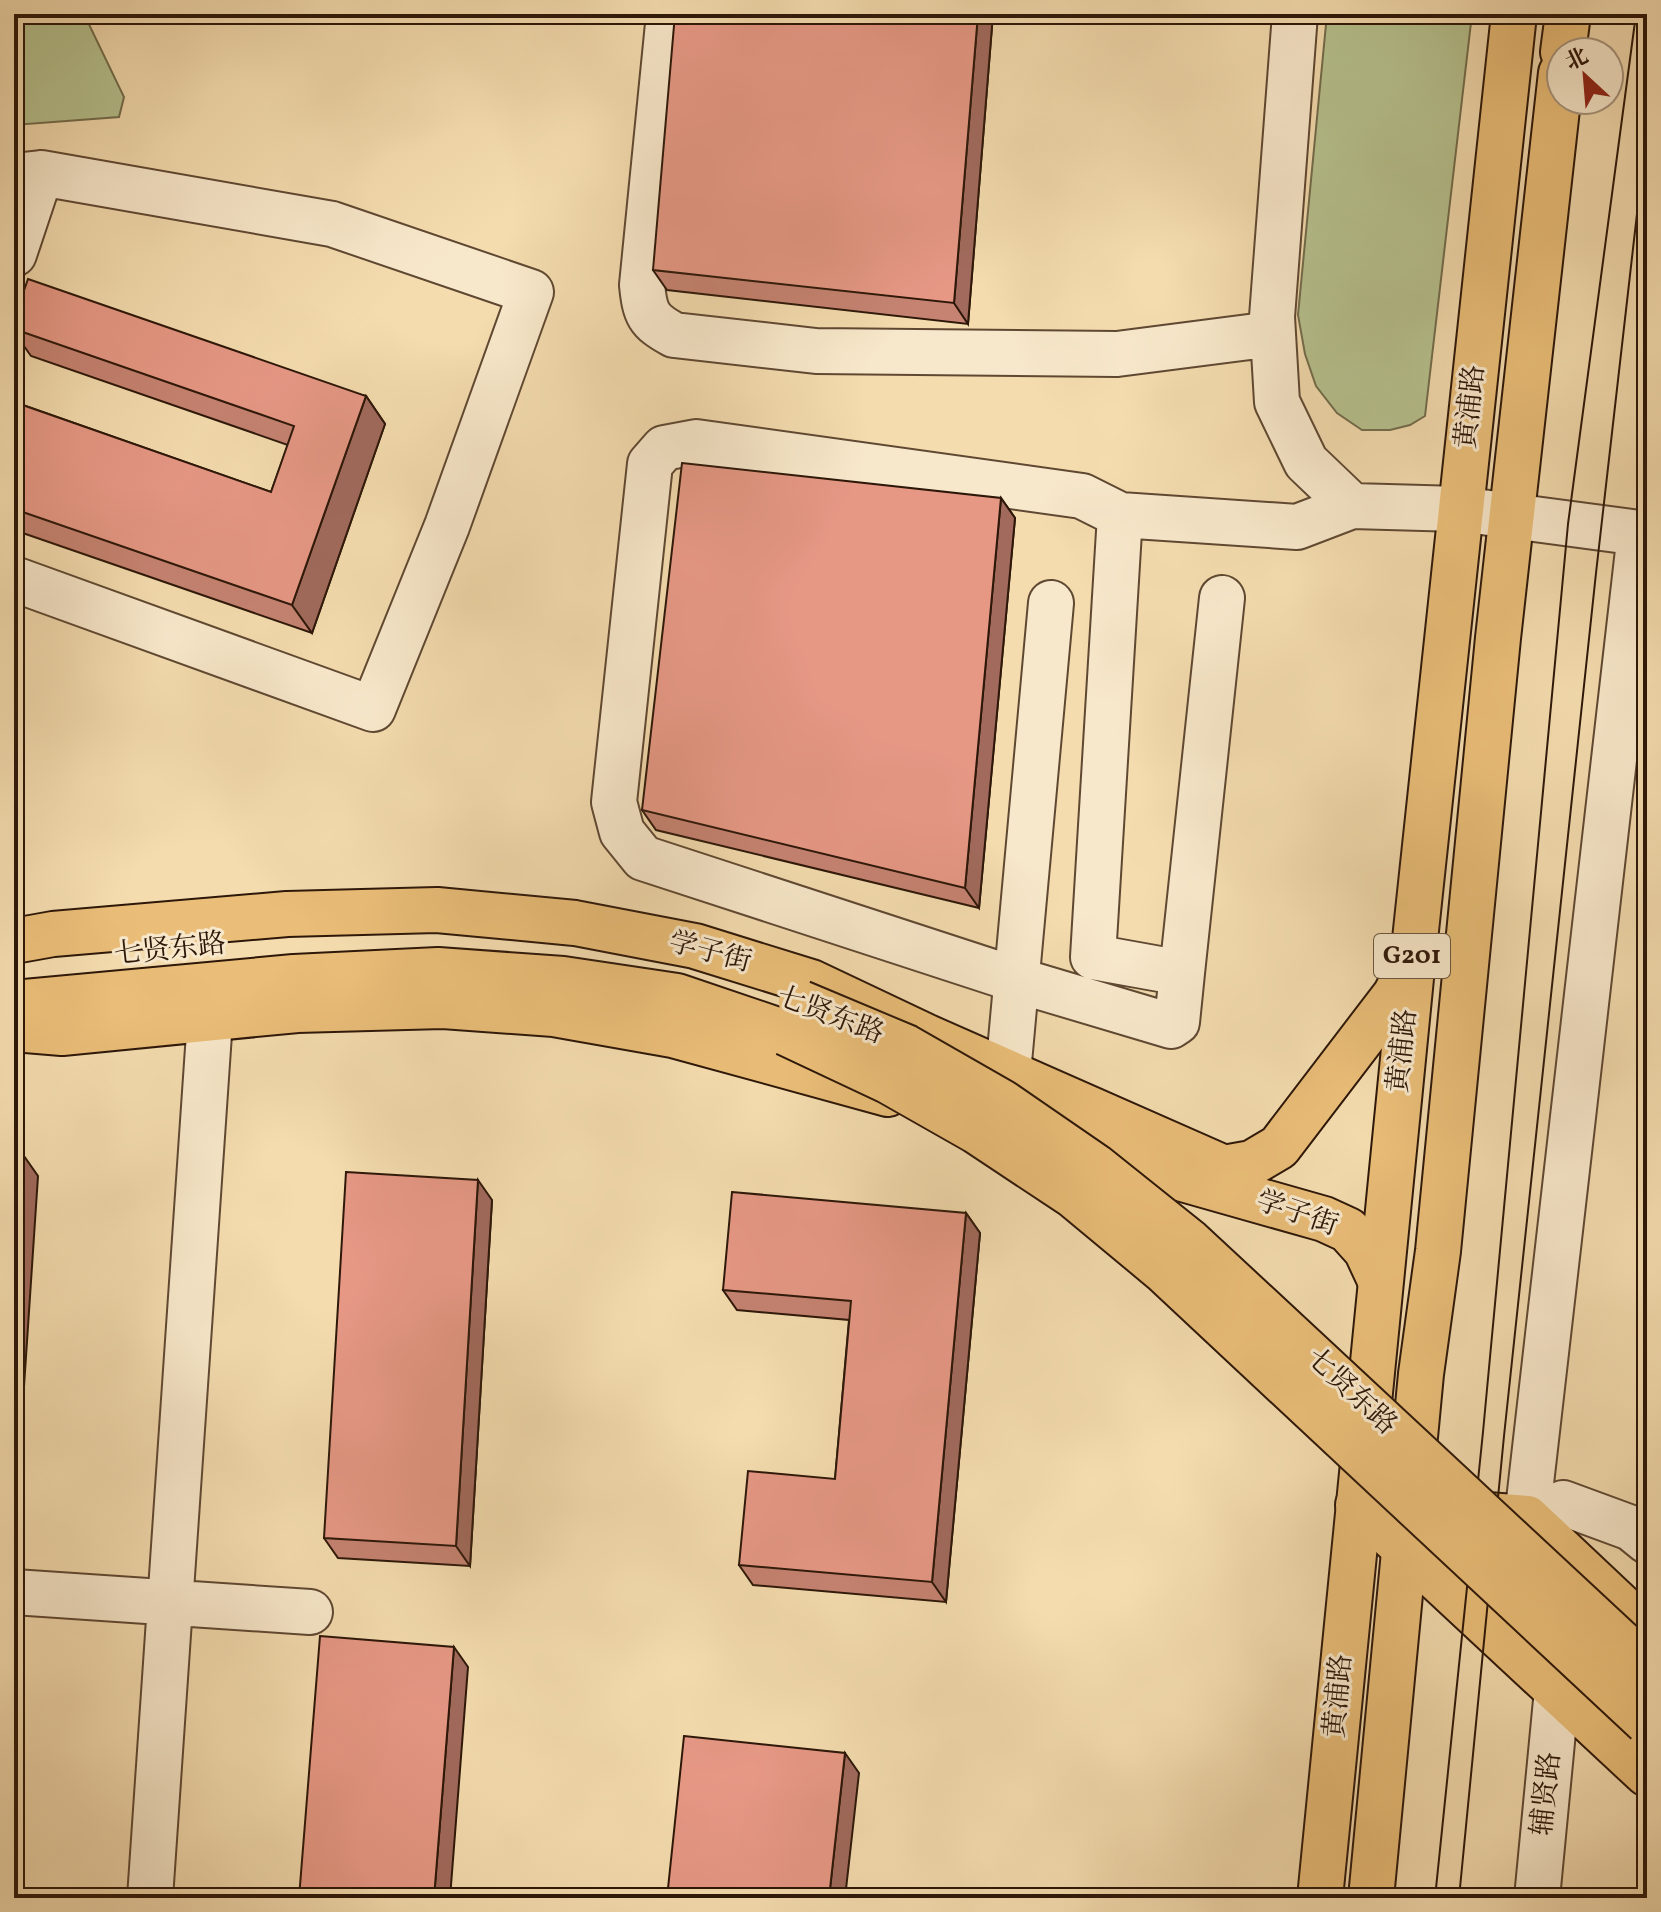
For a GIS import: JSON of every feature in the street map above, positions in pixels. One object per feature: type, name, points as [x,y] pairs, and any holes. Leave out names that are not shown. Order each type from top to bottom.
[{"type":"main road","name":"黄浦路","points":[[1320,1898],[1379,1278],[1514,14]]},
{"type":"main road","points":[[1565,36],[1568,14]]},
{"type":"main road","name":"黄浦路","points":[[1371,1898],[1421,1374],[1438,1251],[1512,516],[1556,116]]},
{"type":"main road","name":"学子街","points":[[14,941],[53,934],[287,914],[437,910],[575,923],[695,946],[811,982],[925,1036],[1224,1168],[1252,1163],[1279,1147],[1395,995],[1412,963]]},
{"type":"main road","name":"七贤东路","points":[[14,964],[286,939],[439,932],[563,943],[682,964],[794,1018],[888,1081],[976,1131],[1074,1196],[1163,1270],[1647,1722]]},
{"type":"main road","name":"七贤东路","points":[[14,1003],[294,977],[438,970],[563,979],[677,996],[794,1018],[906,1047],[1002,1102],[1095,1166],[1190,1242],[1647,1667]]},
{"type":"main road","name":"学子街","points":[[14,1029],[62,1033],[297,1010],[443,1006],[554,1014],[673,1035],[1324,1219],[1348,1230],[1366,1250],[1379,1278]]},
{"type":"main road","points":[[1358,1505],[1406,1528],[1557,1690],[1647,1774]]},
{"type":"main road","points":[[1406,1528],[1545,1510],[1647,1631]]},
{"type":"street","points":[[669,14],[642,285],[645,311],[657,326],[674,335],[816,351],[1117,354],[1272,334]]},
{"type":"street","points":[[1295,14],[1272,317],[1277,402],[1306,462],[1352,506]]},
{"type":"street","points":[[14,254],[28,174],[332,224],[531,292],[447,526],[373,709],[14,579]]},
{"type":"street","points":[[1222,598],[1177,1022],[1171,1026],[1017,980],[643,858],[622,832],[614,802],[650,464],[664,448],[696,442],[1082,496],[1120,515],[1297,527],[1352,506],[1459,509],[1643,534]]},
{"type":"street","points":[[1120,515],[1093,957],[1182,973]]},
{"type":"street","name":"辅贤路","points":[[1537,1898],[1557,1690],[1545,1510],[1643,534]]},
{"type":"street","points":[[1008,1073],[1051,603]]},
{"type":"street","points":[[150,1898],[210,1019]]},
{"type":"street","points":[[1545,1510],[1631,1528],[1647,1541]]},
{"type":"street","points":[[14,1592],[310,1612]]},
{"type":"green space","points":[[14,14],[84,14],[124,97],[119,117],[14,125]]},
{"type":"green space","points":[[1327,14],[1472,14],[1425,416],[1410,425],[1390,430],[1362,430],[1337,413],[1316,386],[1305,354],[1298,315]]},
{"type":"building","points":[[675,14],[978,14],[954,303],[653,270]]},
{"type":"building","points":[[28,279],[366,396],[292,605],[14,509],[14,402],[271,492],[294,426],[14,329],[14,319]]},
{"type":"building","points":[[682,463],[1001,498],[965,888],[642,810]]},
{"type":"building","points":[[14,1155],[24,1156],[14,1307]]},
{"type":"building","points":[[346,1172],[478,1180],[456,1546],[324,1538]]},
{"type":"building","points":[[732,1192],[966,1213],[932,1582],[739,1565],[748,1471],[835,1479],[851,1301],[723,1290]]},
{"type":"building","points":[[320,1636],[454,1647],[434,1898],[299,1898]]},
{"type":"building","points":[[684,1736],[845,1753],[829,1898],[667,1898]]},
{"type":"tram line","points":[[1435,1898],[1483,1432],[1568,524],[1636,14]]},
{"type":"tram line","points":[[1459,1898],[1504,1436],[1647,126]]}]
